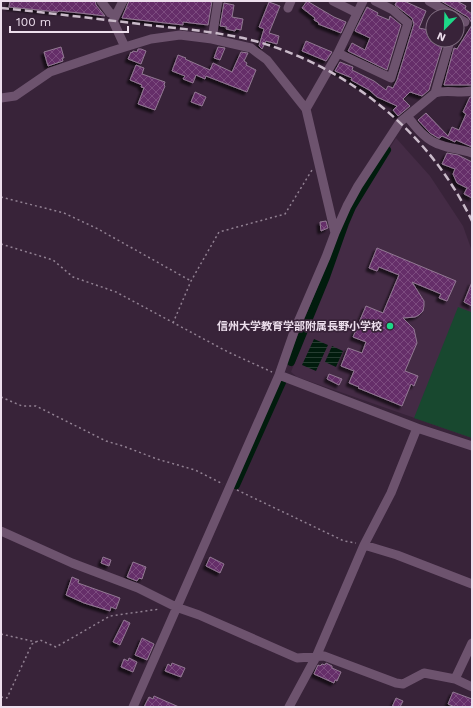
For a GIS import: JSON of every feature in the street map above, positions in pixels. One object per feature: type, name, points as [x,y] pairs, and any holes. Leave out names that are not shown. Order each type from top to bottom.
[{"type":"street","points":[[101,1],[110,13],[116,15]]},
{"type":"street","points":[[123,1],[114,21],[125,47]]},
{"type":"street","points":[[212,39],[218,1]]},
{"type":"street","points":[[333,1],[357,13]]},
{"type":"street","points":[[306,109],[338,53],[363,1]]},
{"type":"street","points":[[338,53],[391,78],[408,23],[393,10],[375,1]]},
{"type":"street","points":[[393,10],[398,1]]},
{"type":"street","points":[[429,1],[441,8]]},
{"type":"street","points":[[1,98],[15,96],[50,72],[151,39],[180,35],[212,39],[251,48],[266,60],[306,109],[335,233]]},
{"type":"street","points":[[434,93],[448,48]]},
{"type":"street","points":[[133,707],[279,375],[335,233],[358,186],[400,122],[406,116],[434,93],[441,91],[464,93],[472,91]]},
{"type":"street","points":[[406,116],[429,140],[440,145],[472,153]]},
{"type":"street","points":[[279,375],[417,428],[472,446]]},
{"type":"street","points":[[289,707],[316,657],[364,545],[391,493],[417,428]]},
{"type":"street","points":[[1,531],[72,563],[138,588],[176,607],[199,615],[297,658],[324,656],[396,683],[403,684],[424,673],[455,679],[472,687]]},
{"type":"street","points":[[364,545],[397,555],[472,584]]},
{"type":"street","points":[[455,679],[472,643]]},
{"type":"path","points":[[173,323],[191,280],[220,232],[285,214],[318,160]]},
{"type":"path","points":[[1,197],[64,213],[98,229],[191,280]]},
{"type":"path","points":[[1,244],[53,260],[73,277],[116,292],[228,352],[279,375]]},
{"type":"path","points":[[1,397],[22,406],[36,406],[106,441],[157,459],[195,470],[344,541],[364,545]]},
{"type":"path","points":[[1,697],[7,698],[32,644],[40,640],[56,647],[110,616],[161,609]]},
{"type":"path","points":[[1,634],[36,642]]},
{"type":"shaded area","name":"信州大学教育学部附属長野小学校","points":[[396,138],[430,176],[463,226],[472,251],[472,438],[297,377],[291,372],[354,212],[376,170]]},
{"type":"shaded area","points":[[314,339],[328,345],[316,371],[302,365]]},
{"type":"shaded area","points":[[332,346],[343,351],[336,367],[325,362]]},
{"type":"green space","points":[[458,307],[471,312],[472,310],[472,438],[414,418]]},
{"type":"building","points":[[10,1],[95,1],[96,5],[105,16],[9,7]]},
{"type":"building","points":[[129,1],[212,1],[208,25],[183,22],[183,25],[122,18]]},
{"type":"building","points":[[307,1],[334,17],[346,22],[341,33],[318,24],[319,23],[314,20],[315,18],[302,8]]},
{"type":"building","points":[[397,1],[404,1],[425,11],[419,28],[425,29],[425,48],[442,48],[429,90],[422,96],[410,92],[403,99],[410,106],[398,116],[393,110],[397,106],[377,97],[369,90],[351,80],[352,78],[335,71],[340,62],[353,67],[352,70],[374,81],[386,90],[388,86],[393,88],[397,80],[414,24],[412,18],[395,5]]},
{"type":"building","points":[[441,1],[457,1],[466,6],[465,9],[453,8]]},
{"type":"building","points":[[269,2],[280,6],[269,33],[279,36],[277,44],[266,41],[262,49],[259,46],[264,29],[259,27]]},
{"type":"building","points":[[224,3],[234,5],[232,17],[243,19],[241,30],[236,29],[235,31],[226,29],[227,27],[220,26]]},
{"type":"building","points":[[367,7],[378,13],[377,15],[389,20],[390,16],[401,25],[387,70],[348,51],[352,43],[365,50],[370,38],[355,31]]},
{"type":"building","points":[[465,9],[472,14],[472,23],[465,15]]},
{"type":"building","points":[[472,25],[472,85],[444,85],[454,48],[465,48],[465,36]]},
{"type":"building","points":[[306,41],[332,52],[326,61],[302,51]]},
{"type":"building","points":[[61,47],[64,58],[62,58],[63,61],[48,66],[44,52]]},
{"type":"building","points":[[218,47],[225,48],[220,60],[214,58]]},
{"type":"building","points":[[138,49],[146,51],[141,64],[128,59],[131,52],[137,52]]},
{"type":"building","points":[[241,52],[248,53],[244,61],[247,63],[246,65],[256,70],[247,92],[206,76],[205,79],[196,75],[193,83],[183,79],[185,76],[172,71],[178,55],[210,70],[213,63],[232,72]]},
{"type":"building","points":[[136,65],[144,68],[142,74],[165,82],[165,86],[155,110],[138,104],[144,88],[141,87],[142,85],[130,80]]},
{"type":"building","points":[[195,92],[206,97],[202,106],[191,102]]},
{"type":"building","points":[[470,97],[472,97],[472,147],[442,136],[438,138],[430,133],[418,120],[426,113],[448,136],[452,127],[459,130],[466,114],[463,112]]},
{"type":"building","points":[[447,153],[458,155],[472,162],[472,198],[464,194],[467,188],[457,183],[453,174],[455,169],[442,164]]},
{"type":"building","points":[[326,221],[328,228],[321,231],[320,222]]},
{"type":"building","points":[[377,248],[456,281],[447,301],[439,298],[441,294],[412,282],[424,301],[424,306],[423,311],[419,315],[415,317],[403,318],[414,329],[417,343],[405,371],[418,376],[414,386],[411,384],[402,406],[349,383],[354,371],[341,366],[348,348],[362,353],[366,342],[353,337],[366,306],[383,313],[399,275],[379,267],[377,271],[369,268]]},
{"type":"building","points":[[472,282],[472,306],[464,302]]},
{"type":"building","points":[[329,374],[342,379],[339,385],[327,379]]},
{"type":"building","points":[[103,557],[111,560],[109,566],[101,563]]},
{"type":"building","points":[[210,557],[224,564],[220,573],[206,566]]},
{"type":"building","points":[[133,562],[146,567],[142,579],[139,578],[137,581],[127,577]]},
{"type":"building","points":[[72,577],[79,580],[78,583],[120,598],[116,609],[111,607],[110,611],[84,603],[66,595]]},
{"type":"building","points":[[124,620],[130,623],[120,645],[113,642]]},
{"type":"building","points":[[142,638],[154,644],[147,660],[135,655]]},
{"type":"building","points":[[129,658],[137,662],[133,672],[121,667],[124,659],[128,661]]},
{"type":"building","points":[[172,663],[185,668],[181,677],[165,671],[168,664],[171,666]]},
{"type":"building","points":[[326,663],[332,666],[332,668],[341,672],[337,681],[335,680],[334,683],[314,674],[318,665],[325,665]]},
{"type":"building","points":[[453,692],[472,699],[472,707],[455,707],[448,704]]},
{"type":"building","points":[[154,696],[179,707],[144,707],[149,697],[153,699]]},
{"type":"building","points":[[396,698],[403,701],[400,707],[392,707]]},
{"type":"waterway","points":[[291,362],[326,277],[352,207],[387,150]]},
{"type":"waterway","points":[[236,485],[283,380]]},
{"type":"railway","points":[[1,8],[215,33],[255,41],[290,53],[323,68],[354,86],[383,108],[410,132],[434,159],[454,189],[472,221]]},
{"type":"place","name":"信州大学教育学部附属長野小学校","points":[[390,326]]}]
